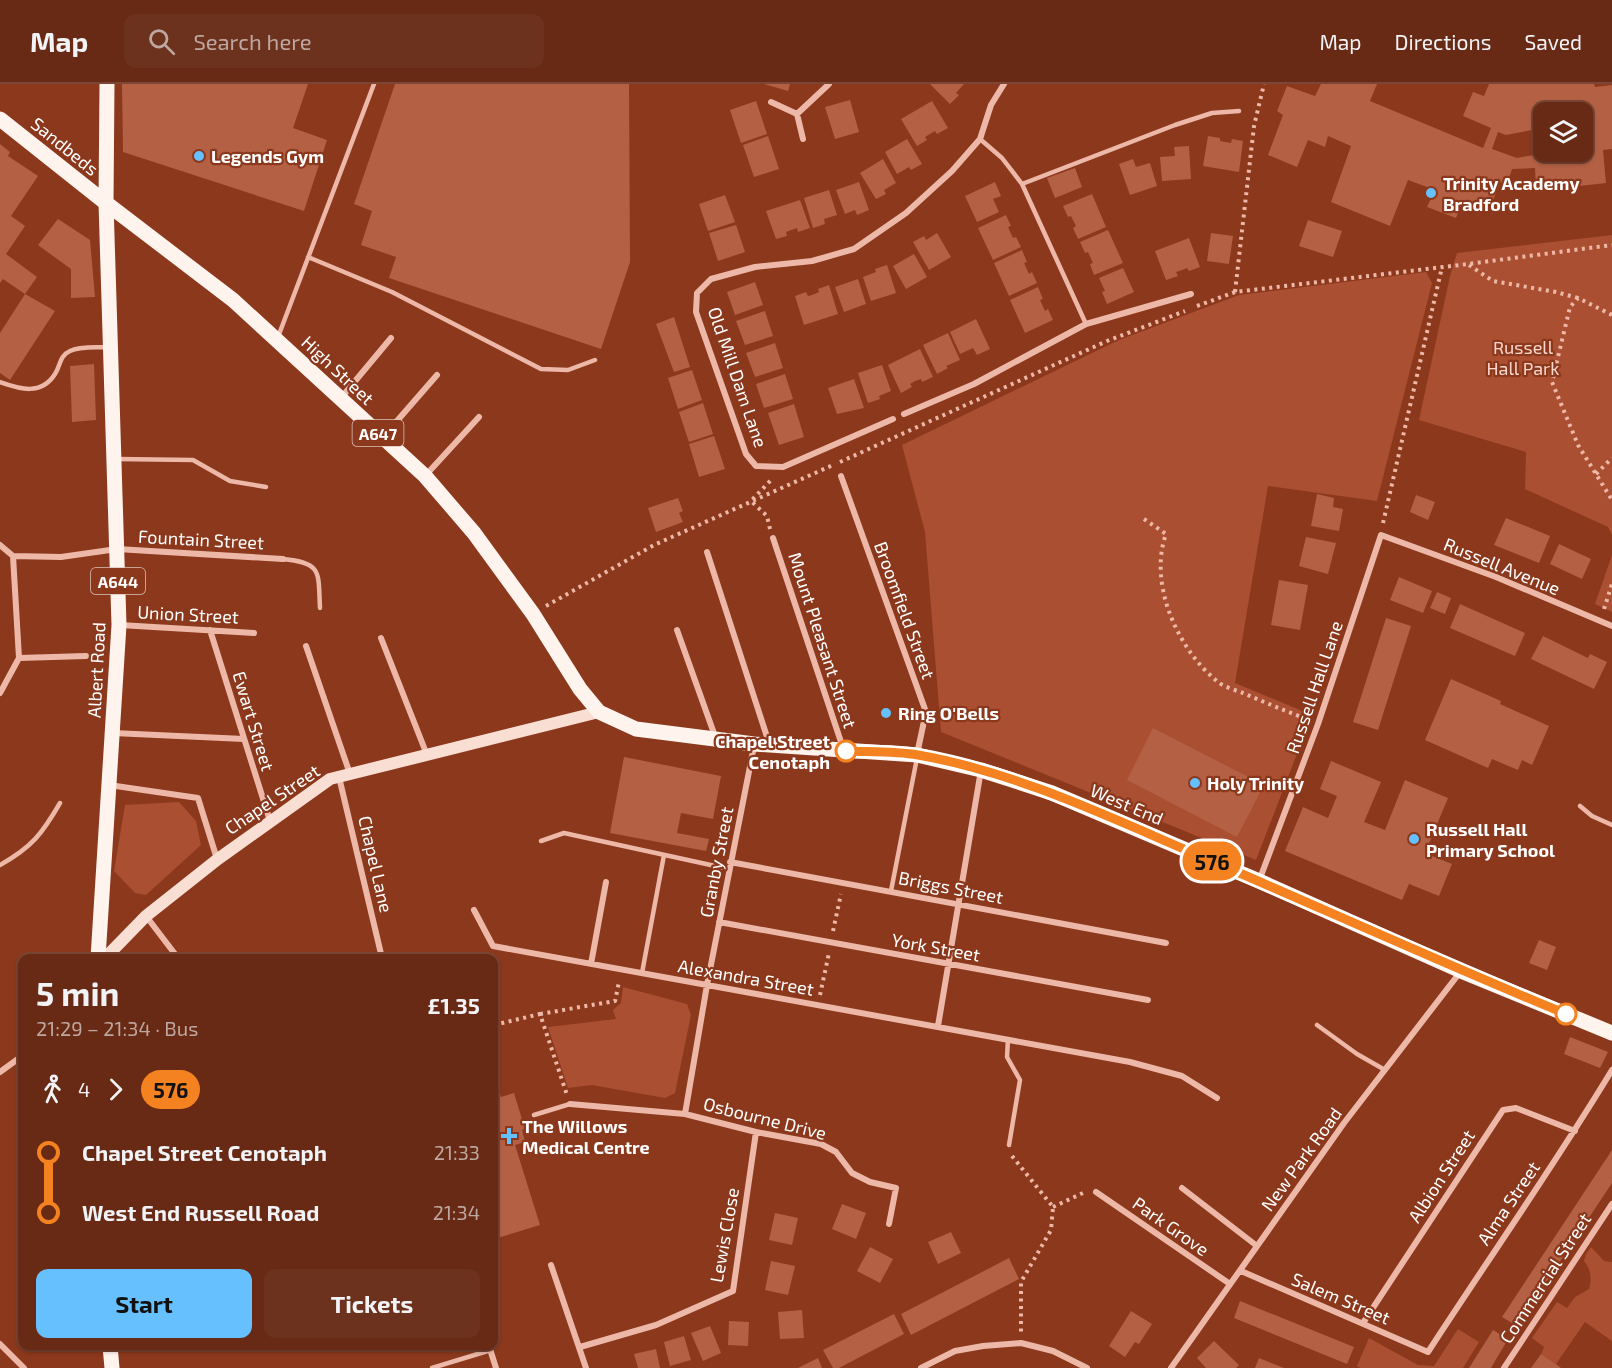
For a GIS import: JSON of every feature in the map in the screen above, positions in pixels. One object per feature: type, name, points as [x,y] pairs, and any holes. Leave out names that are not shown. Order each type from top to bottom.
[{"type":"main road","name":"A644","points":[[105,203],[107,84]]},
{"type":"main road","name":"Sandbeds","points":[[0,120],[105,203]]},
{"type":"main road","name":"High Street","points":[[105,203],[233,300],[425,476],[474,533],[533,614],[580,689],[599,712]]},
{"type":"main road","name":"Albert Road","points":[[98,954],[119,625],[105,203]]},
{"type":"main road","name":"West End","points":[[599,712],[636,729],[762,745],[917,755],[981,770],[1052,793],[1259,881],[1461,971],[1611,1028]]},
{"type":"main road","points":[[110,1350],[112,1368]]},
{"type":"street","points":[[797,114],[830,84]]},
{"type":"street","name":"Old Mill Dam Lane","points":[[893,419],[783,467],[756,466],[746,454],[696,312],[697,293],[711,279],[754,267],[812,261],[854,249],[906,213],[952,171],[980,139],[991,105],[1004,84]]},
{"type":"street","points":[[771,102],[797,114]]},
{"type":"street","points":[[797,114],[802,139]]},
{"type":"street","points":[[904,414],[974,384],[1086,324],[1191,294]]},
{"type":"street","points":[[340,398],[391,338]]},
{"type":"street","points":[[382,437],[437,375]]},
{"type":"street","points":[[425,476],[479,417]]},
{"type":"street","name":"Broomfield Street","points":[[841,476],[926,712],[917,755]]},
{"type":"street","name":"Russell Avenue","points":[[1381,535],[1496,578],[1612,626]]},
{"type":"street","name":"Russell Hall Lane","points":[[1259,881],[1318,724],[1381,535]]},
{"type":"street","name":"Mount Pleasant Street","points":[[773,538],[843,750]]},
{"type":"street","points":[[0,545],[13,556],[19,658],[0,693]]},
{"type":"street","name":"Fountain Street","points":[[13,556],[61,557],[117,549],[283,559]]},
{"type":"street","points":[[707,552],[762,745]]},
{"type":"street","name":"Union Street","points":[[119,625],[254,633]]},
{"type":"street","name":"Ewart Street","points":[[210,630],[270,821]]},
{"type":"street","points":[[677,630],[716,739]]},
{"type":"street","points":[[381,638],[427,755]]},
{"type":"street","name":"Chapel Lane","points":[[306,646],[345,775],[381,954]]},
{"type":"street","points":[[19,658],[86,656]]},
{"type":"street","name":"Chapel Street","points":[[109,954],[147,916],[270,821],[330,779],[599,712]]},
{"type":"street","points":[[112,733],[244,739]]},
{"type":"street","name":"Granby Street","points":[[707,985],[730,865],[762,745]]},
{"type":"street","points":[[938,1026],[981,770]]},
{"type":"street","points":[[109,785],[198,798],[218,860]]},
{"type":"street","name":"Briggs Street","points":[[730,865],[959,903],[1166,943]]},
{"type":"street","points":[[591,964],[606,882]]},
{"type":"street","name":"Alexandra Street","points":[[474,910],[493,946],[1130,1062],[1182,1076],[1217,1098]]},
{"type":"street","points":[[147,916],[175,954]]},
{"type":"street","name":"York Street","points":[[719,922],[1148,1000]]},
{"type":"street","name":"New Park Road","points":[[1171,1368],[1344,1123],[1461,971]]},
{"type":"street","name":"Osbourne Drive","points":[[685,1114],[707,985]]},
{"type":"street","points":[[0,1072],[18,1059]]},
{"type":"street","name":"Alma Street","points":[[1428,1352],[1575,1131],[1612,1070]]},
{"type":"street","name":"Osbourne Drive","points":[[570,1104],[685,1114],[756,1132],[821,1144],[836,1152],[852,1173],[870,1182],[896,1188],[889,1224]]},
{"type":"street","name":"Albion Street","points":[[1363,1323],[1503,1110],[1516,1108],[1575,1131]]},
{"type":"street","name":"Lewis Close","points":[[580,1347],[656,1325],[733,1291],[756,1132]]},
{"type":"street","points":[[1182,1188],[1257,1246]]},
{"type":"street","name":"Park Grove","points":[[1096,1192],[1230,1284]]},
{"type":"street","name":"Commercial Street","points":[[1504,1368],[1612,1204]]},
{"type":"street","points":[[551,1264],[586,1368]]},
{"type":"street","name":"Salem Street","points":[[1241,1271],[1428,1352]]},
{"type":"street","points":[[921,1368],[955,1351],[1021,1343],[1053,1352],[1087,1368]]},
{"type":"street","points":[[0,1344],[24,1368]]},
{"type":"street","points":[[491,1350],[496,1368]]},
{"type":"lane","points":[[277,340],[374,84]]},
{"type":"lane","points":[[1022,184],[1176,125],[1212,113],[1239,111]]},
{"type":"lane","points":[[980,139],[1002,158],[1022,184],[1086,324]]},
{"type":"lane","points":[[308,257],[392,292],[541,369],[568,369],[595,360]]},
{"type":"lane","points":[[0,382],[26,391],[42,386],[55,374],[61,357],[72,350],[110,347]]},
{"type":"lane","points":[[114,459],[193,460],[230,481],[266,487]]},
{"type":"lane","points":[[283,559],[304,561],[315,570],[319,583],[320,608]]},
{"type":"lane","points":[[891,891],[917,755]]},
{"type":"lane","points":[[0,865],[33,844],[46,828],[60,803]]},
{"type":"lane","points":[[1580,806],[1592,816],[1612,825]]},
{"type":"lane","points":[[541,841],[564,833],[664,855],[730,865]]},
{"type":"lane","points":[[642,973],[664,855]]},
{"type":"lane","points":[[1317,1025],[1357,1054],[1385,1070]]},
{"type":"lane","points":[[1008,1039],[1007,1057],[1020,1080],[1009,1145]]},
{"type":"lane","points":[[534,1115],[570,1104]]},
{"type":"lane","points":[[432,1368],[484,1350]]},
{"type":"path","points":[[1235,292],[1254,126],[1264,84]]},
{"type":"path","points":[[533,614],[654,545],[1107,341],[1235,292],[1612,245]]},
{"type":"path","points":[[1468,264],[1493,281],[1578,298],[1612,315]]},
{"type":"path","points":[[1381,535],[1442,267]]},
{"type":"path","points":[[1578,298],[1570,307],[1552,382],[1578,445],[1612,500]]},
{"type":"path","points":[[1596,474],[1612,458]]},
{"type":"path","points":[[751,501],[783,467]]},
{"type":"path","points":[[751,501],[766,516],[773,538]]},
{"type":"path","points":[[1144,519],[1166,534],[1161,546],[1162,581],[1172,622],[1192,656],[1219,683],[1318,724]]},
{"type":"path","points":[[1601,622],[1612,584]]},
{"type":"path","points":[[498,1025],[540,1014],[615,1001],[622,970]]},
{"type":"path","points":[[540,1014],[570,1104]]},
{"type":"path","points":[[1009,1145],[1010,1154],[1053,1207],[1051,1230],[1021,1282],[1021,1343]]},
{"type":"path","points":[[1053,1207],[1094,1188],[1096,1192]]},
{"type":"green space","name":"Russell Hall Park","points":[[1612,235],[1612,535],[1608,527],[1525,489],[1526,452],[1419,420],[1457,253]]},
{"type":"green space","points":[[1426,272],[1432,283],[1377,501],[1268,486],[1235,683],[1312,715],[1256,860],[941,732],[925,532],[902,445],[1119,340],[1239,295]]},
{"type":"green space","points":[[1612,555],[1612,612],[1595,604]]},
{"type":"green space","points":[[179,802],[196,821],[201,845],[146,895],[135,893],[114,871],[125,805]]},
{"type":"green space","points":[[623,987],[687,1004],[691,1015],[675,1093],[665,1098],[592,1085],[568,1088],[548,1027],[616,1019],[613,1010],[621,1003]]},
{"type":"green space","points":[[1591,1247],[1604,1261],[1612,1262],[1612,1341],[1585,1322],[1556,1364],[1541,1354],[1544,1347],[1532,1338],[1557,1302],[1567,1308],[1575,1297],[1589,1289],[1590,1274],[1584,1261]]},
{"type":"green space","points":[[1458,1329],[1479,1342],[1463,1368],[1360,1368],[1357,1366],[1369,1338],[1418,1365],[1434,1366]]},
{"type":"building","points":[[122,84],[308,84],[293,128],[327,140],[304,211],[123,152]]},
{"type":"building","points":[[395,84],[629,84],[630,262],[601,349],[389,278],[396,257],[361,245],[372,211],[354,204]]},
{"type":"building","points":[[764,84],[790,84],[788,91]]},
{"type":"building","points":[[930,84],[964,84],[956,93],[959,95],[950,104]]},
{"type":"building","points":[[1321,84],[1377,84],[1370,101],[1483,148],[1491,128],[1463,116],[1473,92],[1484,96],[1489,84],[1594,84],[1595,87],[1612,85],[1612,149],[1603,150],[1606,183],[1536,191],[1535,168],[1512,169],[1507,185],[1500,182],[1489,211],[1462,202],[1456,218],[1427,207],[1435,190],[1408,180],[1390,226],[1331,202],[1351,146],[1328,136],[1325,147],[1308,140],[1297,167],[1268,155],[1283,115],[1277,111],[1287,86],[1315,96]],"holes":[[[1532,130],[1533,155],[1517,158],[1492,149],[1498,132],[1506,135]]]},
{"type":"building","points":[[850,100],[859,132],[835,139],[825,107]]},
{"type":"building","points":[[756,101],[767,134],[741,143],[730,110]]},
{"type":"building","points":[[932,101],[948,128],[937,134],[935,131],[917,146],[901,119]]},
{"type":"building","points":[[768,136],[779,169],[754,177],[743,145]]},
{"type":"building","points":[[1208,136],[1231,143],[1232,139],[1243,141],[1239,172],[1203,166]]},
{"type":"building","points":[[907,139],[922,164],[911,170],[909,167],[897,174],[885,152]]},
{"type":"building","points":[[0,144],[10,152],[8,156],[38,176],[11,216],[25,226],[6,254],[37,277],[25,294],[3,279],[0,283]]},
{"type":"building","points":[[1189,146],[1191,179],[1162,181],[1160,157],[1175,156],[1174,147]]},
{"type":"building","points":[[883,159],[896,183],[884,190],[886,194],[876,199],[860,173]]},
{"type":"building","points":[[1133,159],[1136,167],[1150,163],[1157,186],[1130,195],[1119,164]]},
{"type":"building","points":[[1075,168],[1082,187],[1055,198],[1047,178]]},
{"type":"building","points":[[859,182],[869,210],[857,215],[855,210],[845,214],[836,190]]},
{"type":"building","points":[[995,182],[1001,196],[993,199],[999,212],[977,222],[965,196]]},
{"type":"building","points":[[829,190],[837,215],[824,219],[825,224],[813,228],[804,198]]},
{"type":"building","points":[[1092,194],[1106,227],[1078,239],[1073,228],[1076,226],[1071,216],[1068,217],[1063,206]]},
{"type":"building","points":[[725,195],[735,222],[708,231],[699,204]]},
{"type":"building","points":[[800,200],[810,228],[798,232],[797,228],[786,232],[787,236],[776,239],[766,211]]},
{"type":"building","points":[[1006,215],[1013,238],[1016,237],[1021,247],[993,260],[978,228]]},
{"type":"building","points":[[58,219],[90,240],[95,297],[71,298],[71,269],[38,245]]},
{"type":"building","points":[[1308,220],[1342,231],[1333,257],[1299,246]]},
{"type":"building","points":[[736,225],[745,252],[718,261],[709,233]]},
{"type":"building","points":[[1108,230],[1123,263],[1094,275],[1090,264],[1093,263],[1080,242]]},
{"type":"building","points":[[937,233],[951,257],[929,270],[913,242],[924,236],[926,240]]},
{"type":"building","points":[[1211,233],[1233,236],[1229,264],[1207,261]]},
{"type":"building","points":[[1189,238],[1200,267],[1176,272],[1178,276],[1166,280],[1155,251]]},
{"type":"building","points":[[1022,250],[1029,274],[1032,272],[1037,283],[1009,296],[994,263]]},
{"type":"building","points":[[914,254],[927,277],[906,289],[893,266]]},
{"type":"building","points":[[887,265],[896,293],[871,301],[863,277]]},
{"type":"building","points":[[1123,268],[1134,292],[1107,304],[1102,292],[1105,291],[1099,278]]},
{"type":"building","points":[[858,279],[866,304],[844,312],[835,287]]},
{"type":"building","points":[[755,282],[763,305],[735,315],[727,292]]},
{"type":"building","points":[[829,285],[838,314],[804,325],[795,296],[806,292],[808,296],[812,295],[819,292],[818,289]]},
{"type":"building","points":[[1038,287],[1045,311],[1048,309],[1053,320],[1025,333],[1010,300]]},
{"type":"building","points":[[25,294],[55,311],[10,380],[0,373],[0,333]]},
{"type":"building","points":[[765,311],[773,336],[745,345],[736,321]]},
{"type":"building","points":[[674,317],[690,367],[674,372],[656,324]]},
{"type":"building","points":[[976,319],[990,349],[977,355],[973,348],[960,354],[950,332]]},
{"type":"building","points":[[948,333],[960,360],[946,366],[948,368],[937,374],[923,345]]},
{"type":"building","points":[[775,343],[783,368],[755,377],[746,353]]},
{"type":"building","points":[[920,349],[933,377],[922,382],[921,379],[915,381],[910,384],[912,387],[901,393],[888,365]]},
{"type":"building","points":[[94,364],[96,420],[72,422],[70,366]]},
{"type":"building","points":[[882,365],[891,391],[879,396],[880,399],[868,403],[858,373]]},
{"type":"building","points":[[692,370],[702,400],[678,409],[668,378]]},
{"type":"building","points":[[785,374],[793,399],[764,408],[756,384]]},
{"type":"building","points":[[854,379],[864,408],[837,414],[828,388]]},
{"type":"building","points":[[703,403],[713,434],[689,442],[679,412]]},
{"type":"building","points":[[794,404],[804,437],[779,445],[768,413]]},
{"type":"building","points":[[714,436],[725,469],[699,477],[689,444]]},
{"type":"building","points":[[1317,494],[1334,498],[1333,507],[1343,509],[1339,531],[1311,526]]},
{"type":"building","points":[[1416,495],[1435,502],[1428,520],[1410,512]]},
{"type":"building","points":[[678,498],[683,511],[679,513],[683,522],[656,532],[648,508]]},
{"type":"building","points":[[1506,518],[1550,536],[1539,563],[1494,545]]},
{"type":"building","points":[[1306,537],[1336,543],[1328,574],[1299,566]]},
{"type":"building","points":[[1559,544],[1591,559],[1582,579],[1550,564]]},
{"type":"building","points":[[1399,577],[1432,591],[1423,613],[1390,600]]},
{"type":"building","points":[[1279,580],[1308,585],[1300,630],[1271,625]]},
{"type":"building","points":[[1437,592],[1451,598],[1445,614],[1430,608]]},
{"type":"building","points":[[1460,604],[1525,633],[1515,656],[1450,628]]},
{"type":"building","points":[[1386,618],[1411,626],[1378,730],[1353,722]]},
{"type":"building","points":[[1543,636],[1588,658],[1590,654],[1607,662],[1594,689],[1531,659]]},
{"type":"building","points":[[1451,679],[1549,726],[1532,765],[1522,760],[1518,770],[1492,759],[1488,768],[1425,740]]},
{"type":"building","name":"Holy Trinity","points":[[1153,728],[1264,785],[1237,837],[1127,780]]},
{"type":"building","points":[[624,757],[721,776],[713,819],[681,813],[677,833],[709,839],[706,851],[610,833]]},
{"type":"building","points":[[1331,761],[1381,782],[1364,822],[1385,830],[1405,780],[1448,798],[1425,853],[1452,864],[1439,896],[1409,884],[1402,900],[1285,851],[1303,807],[1328,818],[1337,796],[1320,789]]},
{"type":"building","points":[[1539,940],[1556,947],[1547,970],[1529,963]]},
{"type":"building","points":[[1570,1037],[1608,1052],[1600,1068],[1564,1054]]},
{"type":"building","points":[[498,1088],[501,1097],[514,1093],[525,1129],[522,1130],[525,1142],[515,1145],[540,1225],[498,1238]]},
{"type":"building","points":[[1612,1150],[1612,1183],[1517,1326],[1502,1317]]},
{"type":"building","points":[[842,1204],[866,1213],[856,1239],[832,1229]]},
{"type":"building","points":[[775,1213],[798,1218],[792,1245],[769,1240]]},
{"type":"building","points":[[951,1232],[961,1253],[938,1264],[928,1242]]},
{"type":"building","points":[[870,1247],[893,1259],[880,1283],[857,1271]]},
{"type":"building","points":[[1009,1258],[1019,1279],[911,1335],[901,1314]]},
{"type":"building","points":[[771,1261],[795,1266],[788,1295],[765,1290]]},
{"type":"building","points":[[1240,1301],[1354,1347],[1347,1364],[1234,1318]]},
{"type":"building","points":[[802,1310],[804,1338],[780,1339],[778,1312]]},
{"type":"building","points":[[1131,1311],[1152,1324],[1139,1344],[1135,1342],[1125,1357],[1109,1346]]},
{"type":"building","points":[[894,1314],[904,1334],[839,1368],[833,1368],[823,1350]]},
{"type":"building","points":[[729,1321],[749,1322],[748,1346],[728,1345]]},
{"type":"building","points":[[710,1326],[721,1353],[703,1361],[691,1333]]},
{"type":"building","points":[[1493,1330],[1508,1339],[1491,1368],[1469,1368]]},
{"type":"building","points":[[684,1336],[691,1360],[670,1366],[664,1342]]},
{"type":"building","points":[[1214,1341],[1239,1365],[1236,1368],[1206,1368],[1197,1358]]},
{"type":"building","points":[[656,1349],[660,1368],[638,1368],[634,1354]]},
{"type":"building","points":[[1541,1354],[1556,1364],[1561,1368],[1531,1368]]},
{"type":"building","points":[[818,1358],[822,1368],[798,1368]]},
{"type":"building","points":[[1259,1358],[1284,1368],[1255,1368]]},
{"type":"bus line","name":"576","points":[[846,751],[917,755],[981,770],[1052,793],[1259,881],[1461,971],[1566,1014]]},
{"type":"place","name":"Legends Gym","points":[[199,156]]},
{"type":"place","name":"Trinity Academy Bradford","points":[[1431,193]]},
{"type":"place","name":"Ring O'Bells","points":[[886,713]]},
{"type":"place","name":"Chapel Street Cenotaph","points":[[846,751]]},
{"type":"place","name":"Holy Trinity","points":[[1195,783]]},
{"type":"place","name":"Russell Hall Primary School","points":[[1414,839]]},
{"type":"place","name":"The Willows Medical Centre","points":[[509,1136]]}]
